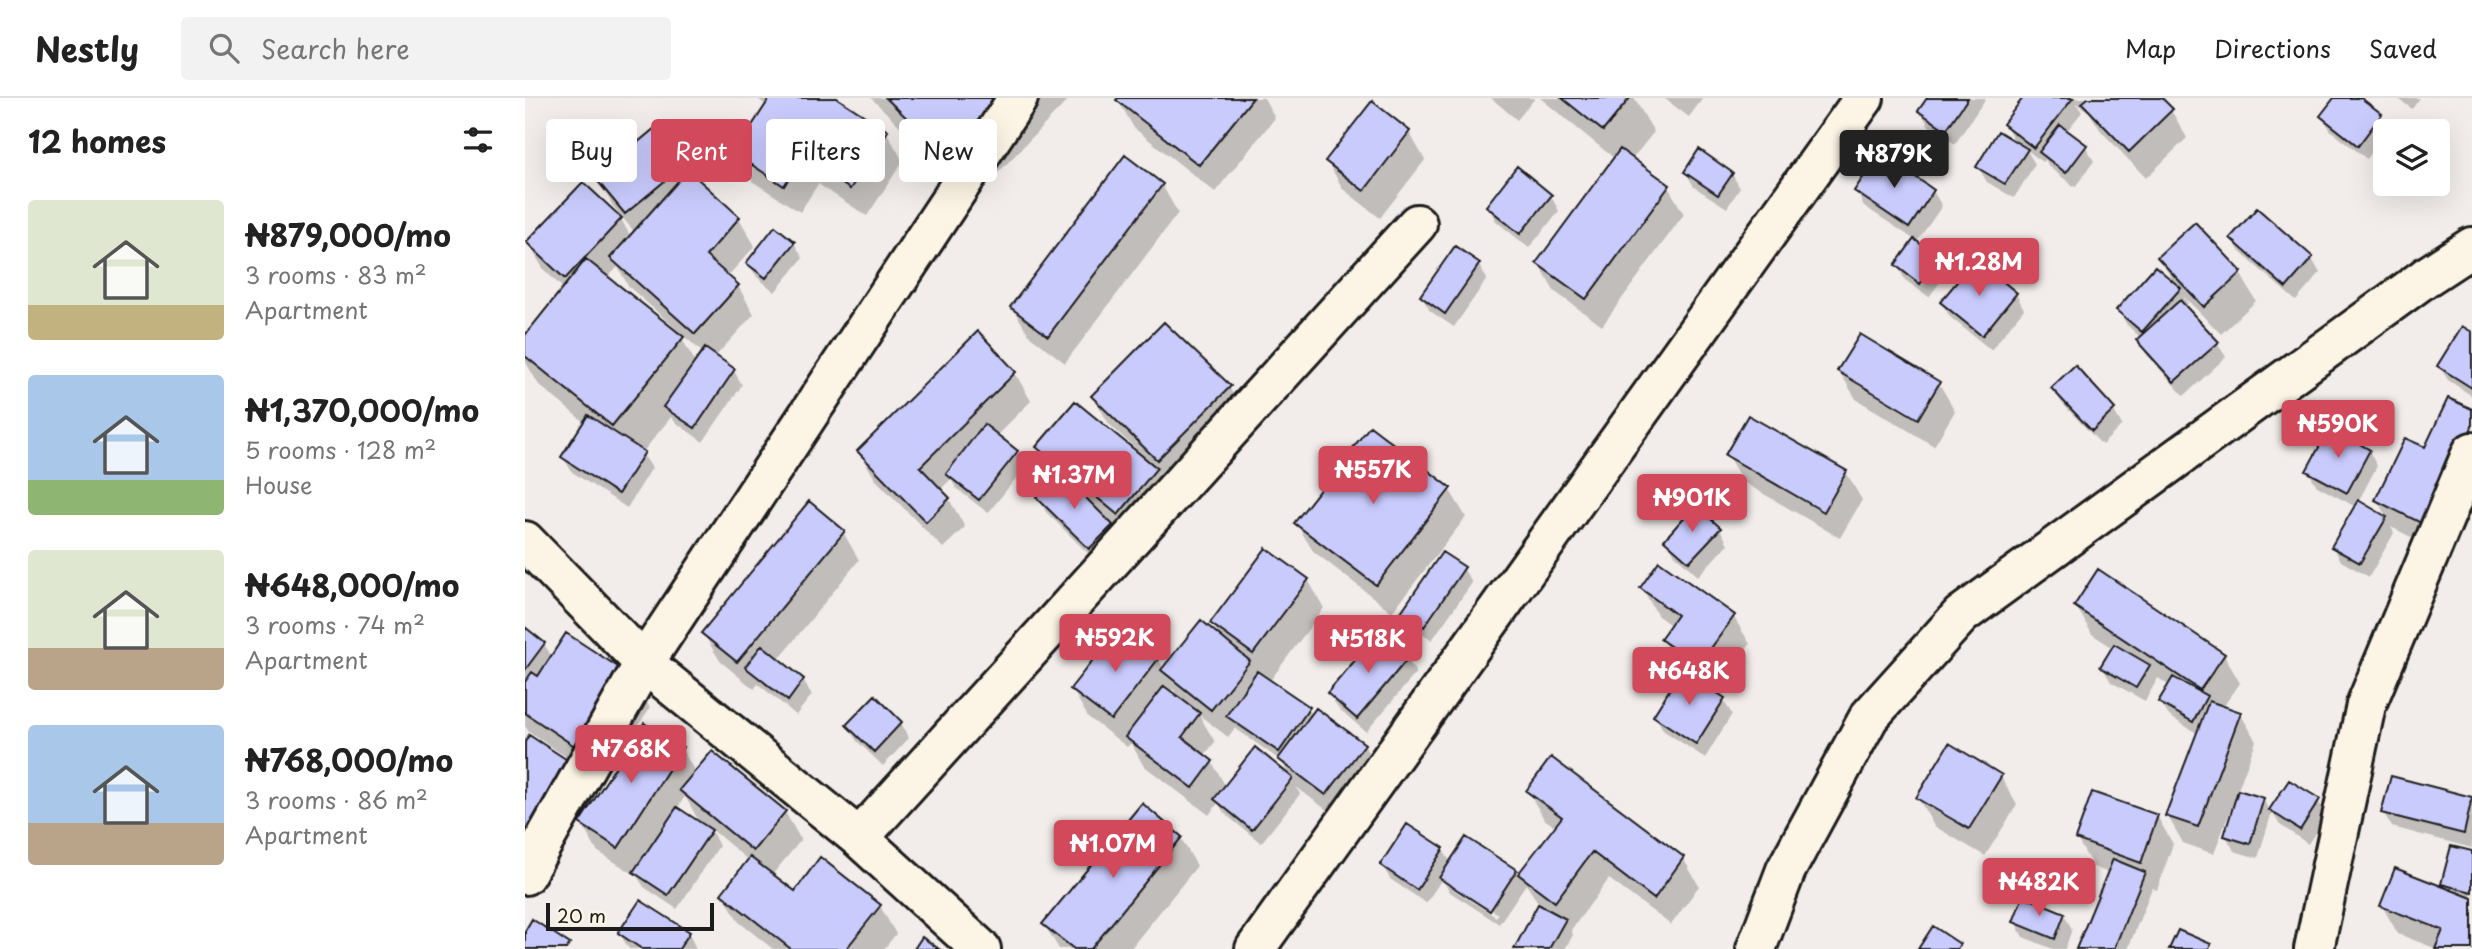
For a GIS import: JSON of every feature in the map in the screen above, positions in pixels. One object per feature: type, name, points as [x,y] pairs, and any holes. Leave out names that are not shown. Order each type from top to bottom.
[{"type":"street","points":[[525,875],[644,663],[1018,98]]},
{"type":"street","points":[[1255,949],[1864,98]]},
{"type":"street","points":[[859,838],[1417,224]]},
{"type":"street","points":[[1756,949],[1786,870],[1869,717],[1961,615],[2415,285],[2472,247]]},
{"type":"street","points":[[2314,949],[2366,705],[2472,452]]},
{"type":"street","points":[[525,541],[644,663],[859,838],[981,949]]},
{"type":"building","points":[[770,98],[837,98],[869,119],[766,119],[766,174],[752,165],[752,126]]},
{"type":"building","points":[[886,98],[1013,98],[993,119],[908,119]]},
{"type":"building","points":[[1253,98],[1199,165],[1116,100]]},
{"type":"building","points":[[1562,98],[1630,98],[1603,131]]},
{"type":"building","points":[[1927,98],[1968,98],[1946,130],[1918,111]]},
{"type":"building","points":[[2023,98],[2073,98],[2034,148],[2003,124]]},
{"type":"building","points":[[2088,98],[2162,98],[2173,109],[2129,152],[2082,103]]},
{"type":"building","points":[[2334,98],[2361,98],[2382,114],[2378,119],[2373,119],[2373,126],[2358,146],[2320,116]]},
{"type":"building","points":[[1372,101],[1410,131],[1364,191],[1325,161]]},
{"type":"building","points":[[2060,125],[2087,145],[2066,173],[2039,152]]},
{"type":"building","points":[[651,131],[651,182],[663,182],[625,214],[598,182],[637,182],[637,143]]},
{"type":"building","points":[[1998,131],[2028,149],[2005,184],[1976,167]]},
{"type":"building","points":[[1620,149],[1670,185],[1586,299],[1536,263]]},
{"type":"building","points":[[1699,149],[1733,173],[1718,195],[1684,172]]},
{"type":"building","points":[[1880,152],[1934,190],[1909,228],[1854,191]]},
{"type":"building","points":[[1125,155],[1163,184],[1048,336],[1010,307]]},
{"type":"building","points":[[1517,166],[1552,195],[1520,234],[1486,206]]},
{"type":"building","points":[[583,182],[622,218],[565,279],[526,242]]},
{"type":"building","points":[[677,182],[701,182],[740,217],[706,256],[739,285],[695,334],[610,258]]},
{"type":"building","points":[[840,182],[855,182],[850,189]]},
{"type":"building","points":[[2257,208],[2313,257],[2286,288],[2230,238]]},
{"type":"building","points":[[2195,222],[2242,272],[2204,307],[2157,257]]},
{"type":"building","points":[[775,226],[795,242],[766,278],[746,263]]},
{"type":"building","points":[[1914,239],[1939,258],[1920,284],[1895,265]]},
{"type":"building","points":[[1455,246],[1480,263],[1445,314],[1420,296]]},
{"type":"building","points":[[586,259],[684,337],[612,426],[525,356],[525,335]]},
{"type":"building","points":[[1976,259],[2017,293],[1982,336],[1940,302]]},
{"type":"building","points":[[2155,266],[2181,288],[2142,332],[2116,310]]},
{"type":"building","points":[[2180,300],[2219,342],[2174,382],[2136,340]]},
{"type":"building","points":[[1164,322],[1231,386],[1157,460],[1091,396]]},
{"type":"building","points":[[2462,326],[2472,332],[2472,388],[2437,366]]},
{"type":"building","points":[[978,331],[1016,372],[920,467],[950,498],[926,522],[857,451]]},
{"type":"building","points":[[1860,334],[1940,382],[1918,419],[1837,371]]},
{"type":"building","points":[[705,348],[735,369],[695,428],[663,407]]},
{"type":"building","points":[[2075,365],[2115,409],[2092,431],[2051,388]]},
{"type":"building","points":[[2448,398],[2472,409],[2472,427],[2425,525],[2375,500],[2405,438],[2425,447]]},
{"type":"building","points":[[1075,401],[1157,468],[1118,515],[1036,447]]},
{"type":"building","points":[[588,415],[645,452],[618,494],[561,457]]},
{"type":"building","points":[[1748,415],[1847,471],[1824,512],[1725,455]]},
{"type":"building","points":[[984,424],[1018,451],[979,500],[946,474]]},
{"type":"building","points":[[1370,426],[1451,488],[1376,585],[1294,523]]},
{"type":"building","points":[[2330,427],[2370,450],[2347,493],[2306,471]]},
{"type":"building","points":[[1060,472],[1113,525],[1089,549],[1036,497]]},
{"type":"building","points":[[2358,500],[2387,517],[2360,563],[2331,547]]},
{"type":"building","points":[[809,501],[845,531],[737,662],[701,633]]},
{"type":"building","points":[[1695,505],[1721,528],[1689,562],[1664,540]]},
{"type":"building","points":[[1266,548],[1309,579],[1253,654],[1210,623]]},
{"type":"building","points":[[1442,552],[1465,567],[1424,627],[1401,612]]},
{"type":"building","points":[[1659,561],[1735,615],[1698,666],[1660,639],[1677,615],[1640,588]]},
{"type":"building","points":[[2098,569],[2225,654],[2200,690],[2074,606]]},
{"type":"building","points":[[1201,620],[1250,661],[1211,710],[1161,670]]},
{"type":"building","points":[[525,627],[545,643],[525,670]]},
{"type":"building","points":[[1119,627],[1159,658],[1111,720],[1070,689]]},
{"type":"building","points":[[1380,631],[1409,657],[1357,719],[1327,693]]},
{"type":"building","points":[[566,633],[635,678],[585,753],[525,713],[525,682],[532,672],[538,676]]},
{"type":"building","points":[[2114,644],[2150,665],[2136,688],[2100,667]]},
{"type":"building","points":[[762,645],[804,679],[788,701],[745,667]]},
{"type":"building","points":[[1682,670],[1725,698],[1696,744],[1653,716]]},
{"type":"building","points":[[1257,671],[1310,707],[1279,752],[1226,716]]},
{"type":"building","points":[[2173,677],[2207,696],[2193,722],[2158,702]]},
{"type":"building","points":[[1164,686],[1200,713],[1182,737],[1213,761],[1193,788],[1125,737]]},
{"type":"building","points":[[875,695],[902,722],[874,752],[846,725]]},
{"type":"building","points":[[2209,701],[2241,712],[2198,827],[2165,816]]},
{"type":"building","points":[[1316,708],[1365,744],[1326,795],[1278,759]]},
{"type":"building","points":[[644,723],[683,747],[618,848],[579,823]]},
{"type":"building","points":[[529,735],[572,763],[525,835],[525,742]]},
{"type":"building","points":[[1949,743],[2002,775],[1969,829],[1916,798]]},
{"type":"building","points":[[1255,747],[1293,778],[1252,830],[1214,799]]},
{"type":"building","points":[[712,751],[786,811],[753,851],[679,790]]},
{"type":"building","points":[[1551,757],[1684,857],[1654,899],[1592,852],[1555,902],[1518,874],[1562,817],[1526,791]]},
{"type":"building","points":[[2391,776],[2472,797],[2464,834],[2381,813]]},
{"type":"building","points":[[2289,780],[2320,799],[2300,830],[2269,810]]},
{"type":"building","points":[[2238,790],[2264,798],[2250,844],[2224,836]]},
{"type":"building","points":[[2092,792],[2158,815],[2141,863],[2075,839]]},
{"type":"building","points":[[1142,803],[1182,837],[1091,949],[1074,949],[1042,924]]},
{"type":"building","points":[[677,807],[712,830],[668,895],[633,872]]},
{"type":"building","points":[[1407,824],[1444,848],[1417,890],[1380,865]]},
{"type":"building","points":[[1466,837],[1517,870],[1490,911],[1439,878]]},
{"type":"building","points":[[2451,846],[2472,851],[2472,892],[2441,884]]},
{"type":"building","points":[[750,857],[795,891],[820,857],[881,905],[846,949],[791,949],[721,894]]},
{"type":"building","points":[[2113,859],[2145,872],[2114,949],[2076,949]]},
{"type":"building","points":[[2395,868],[2472,898],[2472,949],[2435,949],[2443,930],[2380,906]]},
{"type":"building","points":[[2023,896],[2065,913],[2055,939],[2013,922]]},
{"type":"building","points":[[640,900],[690,932],[679,949],[642,949],[618,933]]},
{"type":"building","points":[[1538,904],[1566,919],[1549,949],[1514,949]]},
{"type":"building","points":[[532,919],[570,944],[566,949],[525,949],[525,931]]},
{"type":"building","points":[[1933,926],[1960,944],[1957,949],[1918,949]]},
{"type":"building","points":[[2178,930],[2211,944],[2209,949],[2169,949]]},
{"type":"building","points":[[922,937],[939,949],[914,949]]}]
